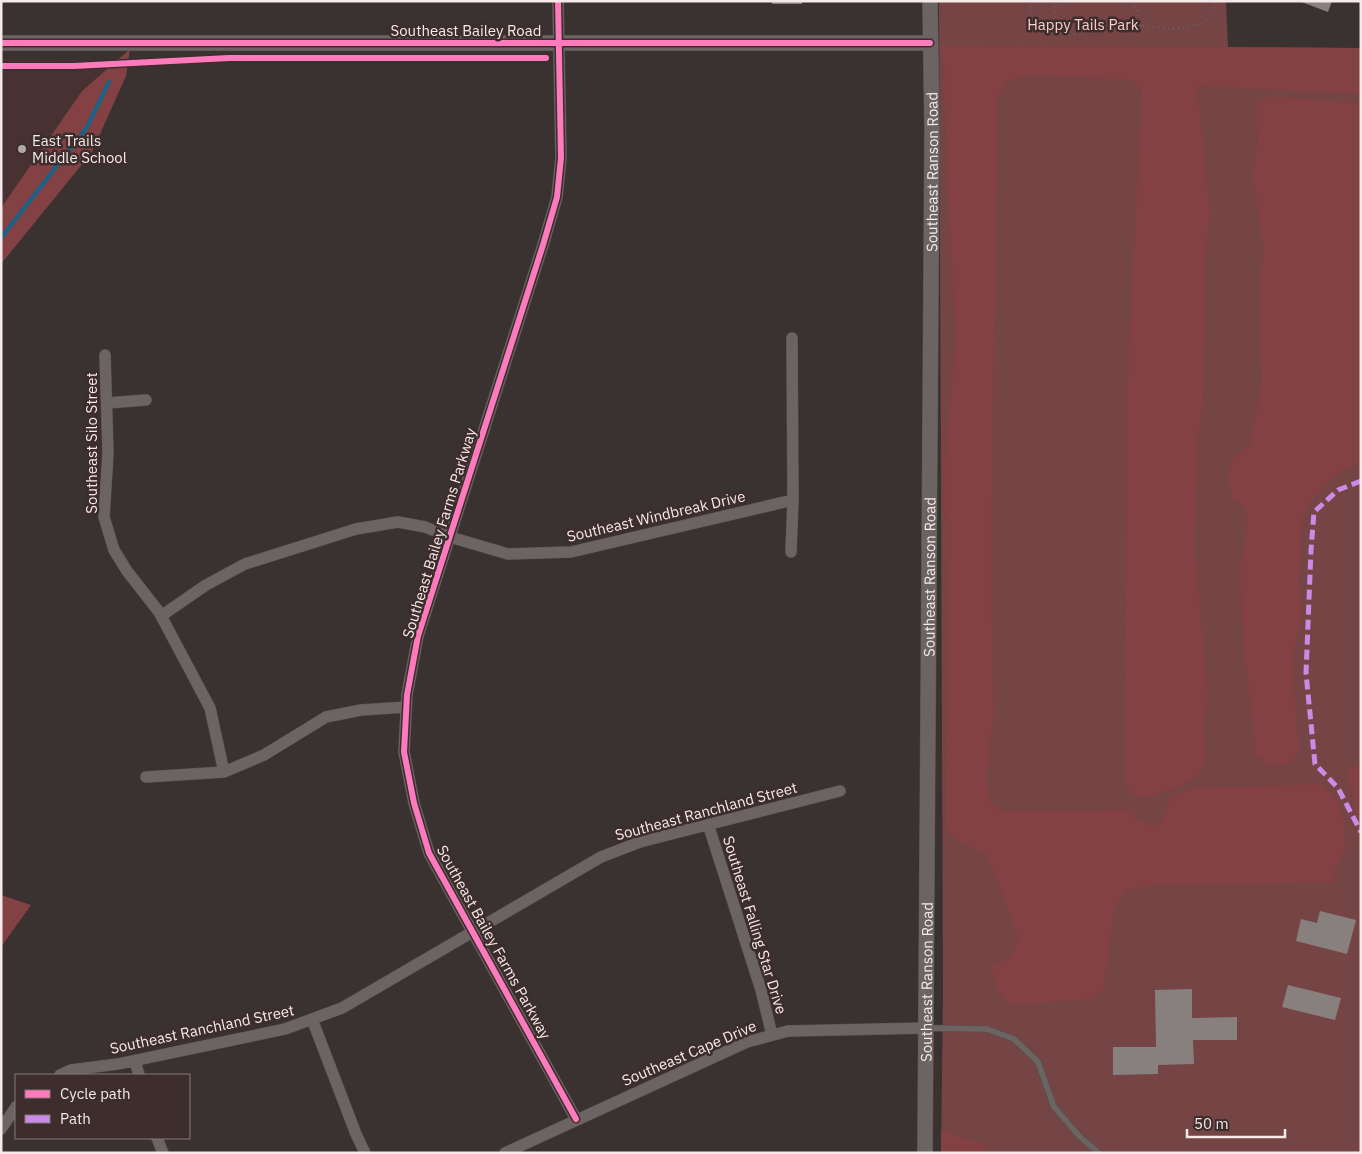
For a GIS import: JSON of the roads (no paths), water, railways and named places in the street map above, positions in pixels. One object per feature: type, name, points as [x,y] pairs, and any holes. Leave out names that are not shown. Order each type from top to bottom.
[{"type":"street","name":"Southeast Bailey Farms Parkway","points":[[558,1],[561,158],[556,197],[543,245],[418,636],[407,695],[404,752],[414,803],[429,853],[576,1119]]},
{"type":"street","name":"Southeast Ranson Road","points":[[925,1153],[932,143],[930,1]]},
{"type":"street","name":"Southeast Bailey Road","points":[[1,43],[930,43]]},
{"type":"street","points":[[791,552],[793,500],[792,338]]},
{"type":"street","name":"Southeast Silo Street","points":[[106,355],[108,454],[104,517],[114,550],[127,571],[161,616],[210,708],[224,772]]},
{"type":"street","points":[[107,403],[146,400]]},
{"type":"street","name":"Southeast Windbreak Drive","points":[[161,616],[206,585],[245,564],[356,529],[398,522],[425,526],[450,537],[508,554],[571,552],[793,500]]},
{"type":"street","points":[[146,777],[224,772],[264,755],[326,718],[361,710],[406,707]]},
{"type":"street","name":"Southeast Ranchland Street","points":[[62,1074],[71,1070],[135,1061],[285,1029],[342,1008],[601,857],[640,842],[840,791]]},
{"type":"street","name":"Southeast Falling Star Drive","points":[[708,824],[761,990],[772,1035]]},
{"type":"street","points":[[312,1019],[365,1153]]},
{"type":"street","name":"Southeast Cape Drive","points":[[505,1153],[746,1042],[788,1030],[927,1028]]},
{"type":"street","points":[[135,1061],[139,1074]]},
{"type":"street","points":[[1,1129],[15,1108]]},
{"type":"street","points":[[157,1139],[163,1153]]},
{"type":"lane","points":[[927,1028],[987,1029],[1014,1039],[1038,1062],[1054,1107],[1080,1137],[1099,1153]]},
{"type":"waterway","points":[[1,238],[87,127],[109,82]]},
{"type":"place","name":"East Trails Middle School","points":[[22,149]]},
{"type":"park label","name":"Happy Tails Park","points":[[1083,24]]}]
